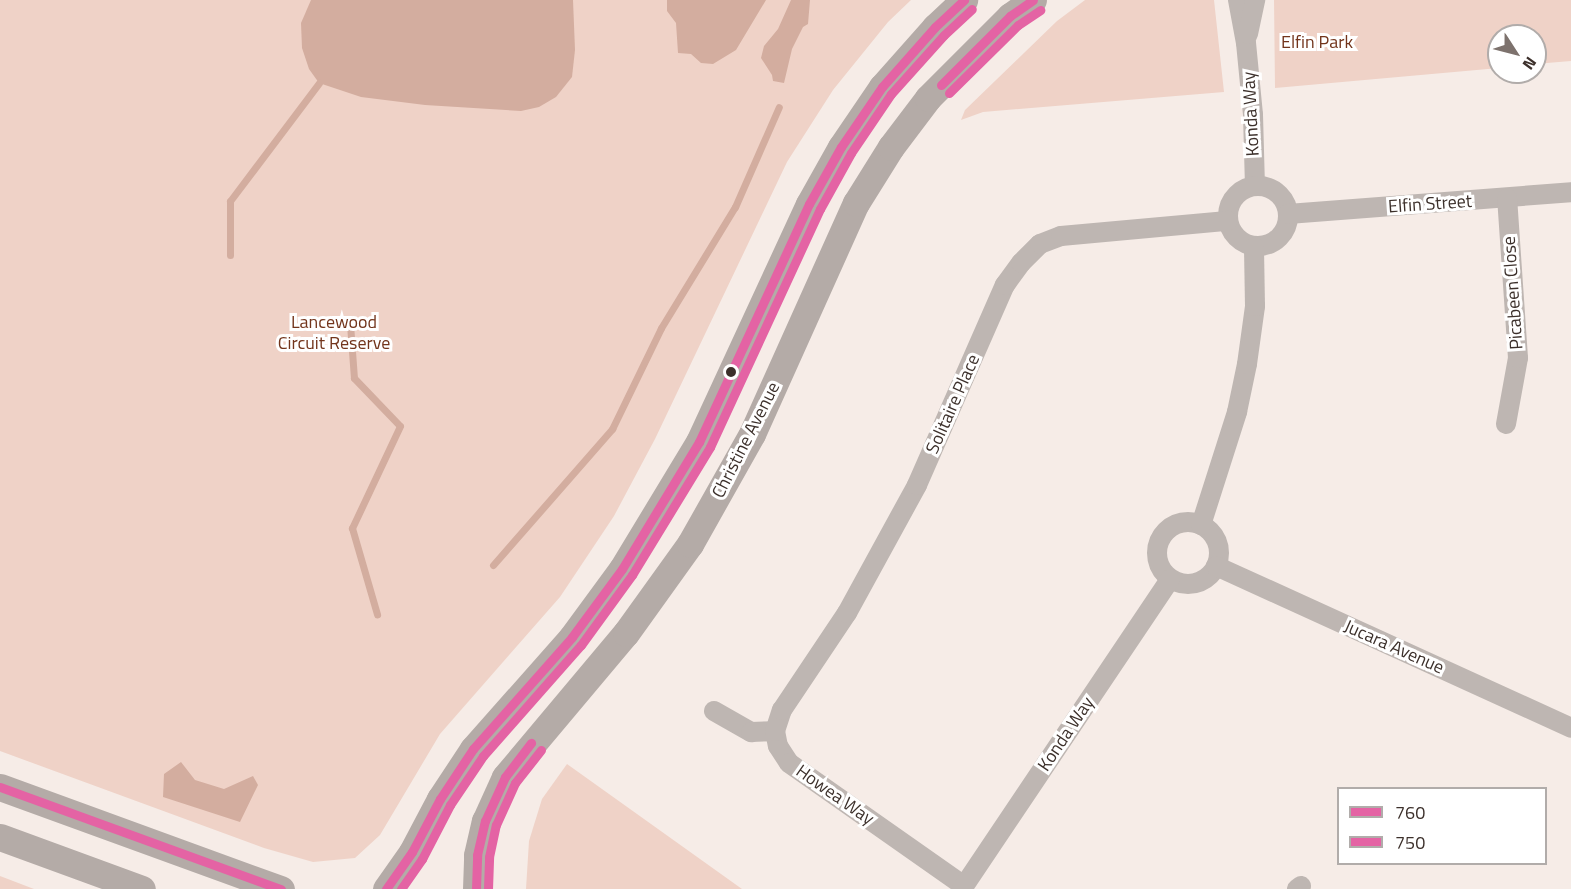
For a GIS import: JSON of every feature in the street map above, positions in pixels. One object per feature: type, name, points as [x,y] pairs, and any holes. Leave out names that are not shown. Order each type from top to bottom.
[{"type":"main road","points":[[386,889],[412,852],[440,799],[473,749],[572,637],[622,569],[699,442],[809,204],[841,147],[882,87],[935,27],[964,0]]},
{"type":"main road","name":"Christine Avenue","points":[[476,889],[477,855],[485,821],[505,777],[626,633],[690,544],[753,434],[856,203],[873,175],[928,98],[1010,16],[1033,0]]},
{"type":"main road","points":[[0,788],[281,889]]},
{"type":"main road","points":[[0,837],[142,889]]},
{"type":"street","name":"Konda Way","points":[[1238,0],[1246,43],[1253,115],[1255,186]]},
{"type":"street","name":"Konda Way","points":[[1246,43],[1255,0]]},
{"type":"street","points":[[1255,186],[1274,190],[1286,205],[1288,214],[1288,223],[1278,239],[1263,247],[1254,247],[1236,238],[1227,221],[1227,211],[1237,194],[1255,186]]},
{"type":"street","name":"Elfin Street","points":[[1288,214],[1571,192]]},
{"type":"street","name":"Picabeen Close","points":[[1506,424],[1518,358],[1507,198]]},
{"type":"street","name":"Solitaire Place","points":[[775,731],[782,710],[847,613],[917,485],[1005,285],[1021,263],[1040,244],[1061,236],[1227,221]]},
{"type":"street","points":[[1201,525],[1237,412],[1248,364],[1255,306],[1254,247]]},
{"type":"street","points":[[1181,522],[1201,525],[1215,538],[1219,557],[1216,566],[1204,580],[1196,584],[1178,583],[1170,579],[1157,563],[1158,542],[1163,533],[1181,522]]},
{"type":"street","name":"Jucara Avenue","points":[[1216,566],[1571,728]]},
{"type":"street","name":"Konda Way","points":[[963,888],[1170,579]]},
{"type":"street","points":[[714,711],[752,732],[775,731]]},
{"type":"street","name":"Howea Way","points":[[775,731],[778,746],[789,763],[963,888]]},
{"type":"green space","name":"Lancewood Circuit Reserve","points":[[0,0],[911,0],[888,22],[833,90],[787,162],[655,439],[614,516],[560,597],[440,734],[380,835],[355,858],[313,862],[264,848],[0,751]]},
{"type":"green space","points":[[1085,0],[1214,0],[1224,92],[983,112],[961,120],[965,110],[1057,21]]},
{"type":"green space","name":"Elfin Park","points":[[1274,0],[1571,0],[1571,61],[1547,63],[1547,24],[1487,24],[1487,69],[1275,88]]},
{"type":"green space","points":[[567,764],[742,889],[526,889],[529,841],[542,799]]},
{"type":"green space","points":[[0,876],[34,889],[0,889]]},
{"type":"shaded area","points":[[311,0],[573,0],[575,50],[572,77],[556,97],[539,107],[521,111],[425,105],[361,97],[319,83],[309,69],[302,48],[301,23]]},
{"type":"shaded area","points":[[667,0],[766,0],[736,50],[713,64],[701,63],[691,54],[678,53],[676,23],[667,11]]},
{"type":"shaded area","points":[[791,0],[810,0],[808,24],[803,27],[792,49],[784,83],[773,81],[772,75],[761,58],[764,46],[778,29]]},
{"type":"shaded area","points":[[181,762],[195,780],[224,789],[253,776],[258,785],[240,822],[163,797],[164,774]]},
{"type":"waterway","points":[[230,255],[230,201],[319,83]]},
{"type":"waterway","points":[[493,565],[612,429],[661,328],[735,207],[779,107]]},
{"type":"waterway","points":[[350,324],[354,378],[400,426],[352,528],[377,614]]},
{"type":"transit line","name":"760","points":[[386,889],[412,852],[440,799],[473,749],[572,637],[622,569],[699,442],[809,204],[841,147],[882,87],[935,27],[964,0]]},
{"type":"transit line","name":"760","points":[[941,85],[1010,16],[1033,0]]},
{"type":"transit line","name":"750","points":[[401,889],[422,859],[450,805],[483,756],[581,645],[632,575],[710,447],[820,209],[851,153],[891,94],[944,35],[972,9]]},
{"type":"transit line","name":"750","points":[[949,93],[1018,25],[1040,10]]},
{"type":"transit line","name":"760","points":[[476,889],[477,855],[485,821],[505,777],[531,743]]},
{"type":"transit line","name":"750","points":[[488,889],[489,857],[496,825],[515,783],[541,750]]},
{"type":"transit line","name":"760","points":[[0,787],[281,889]]}]
